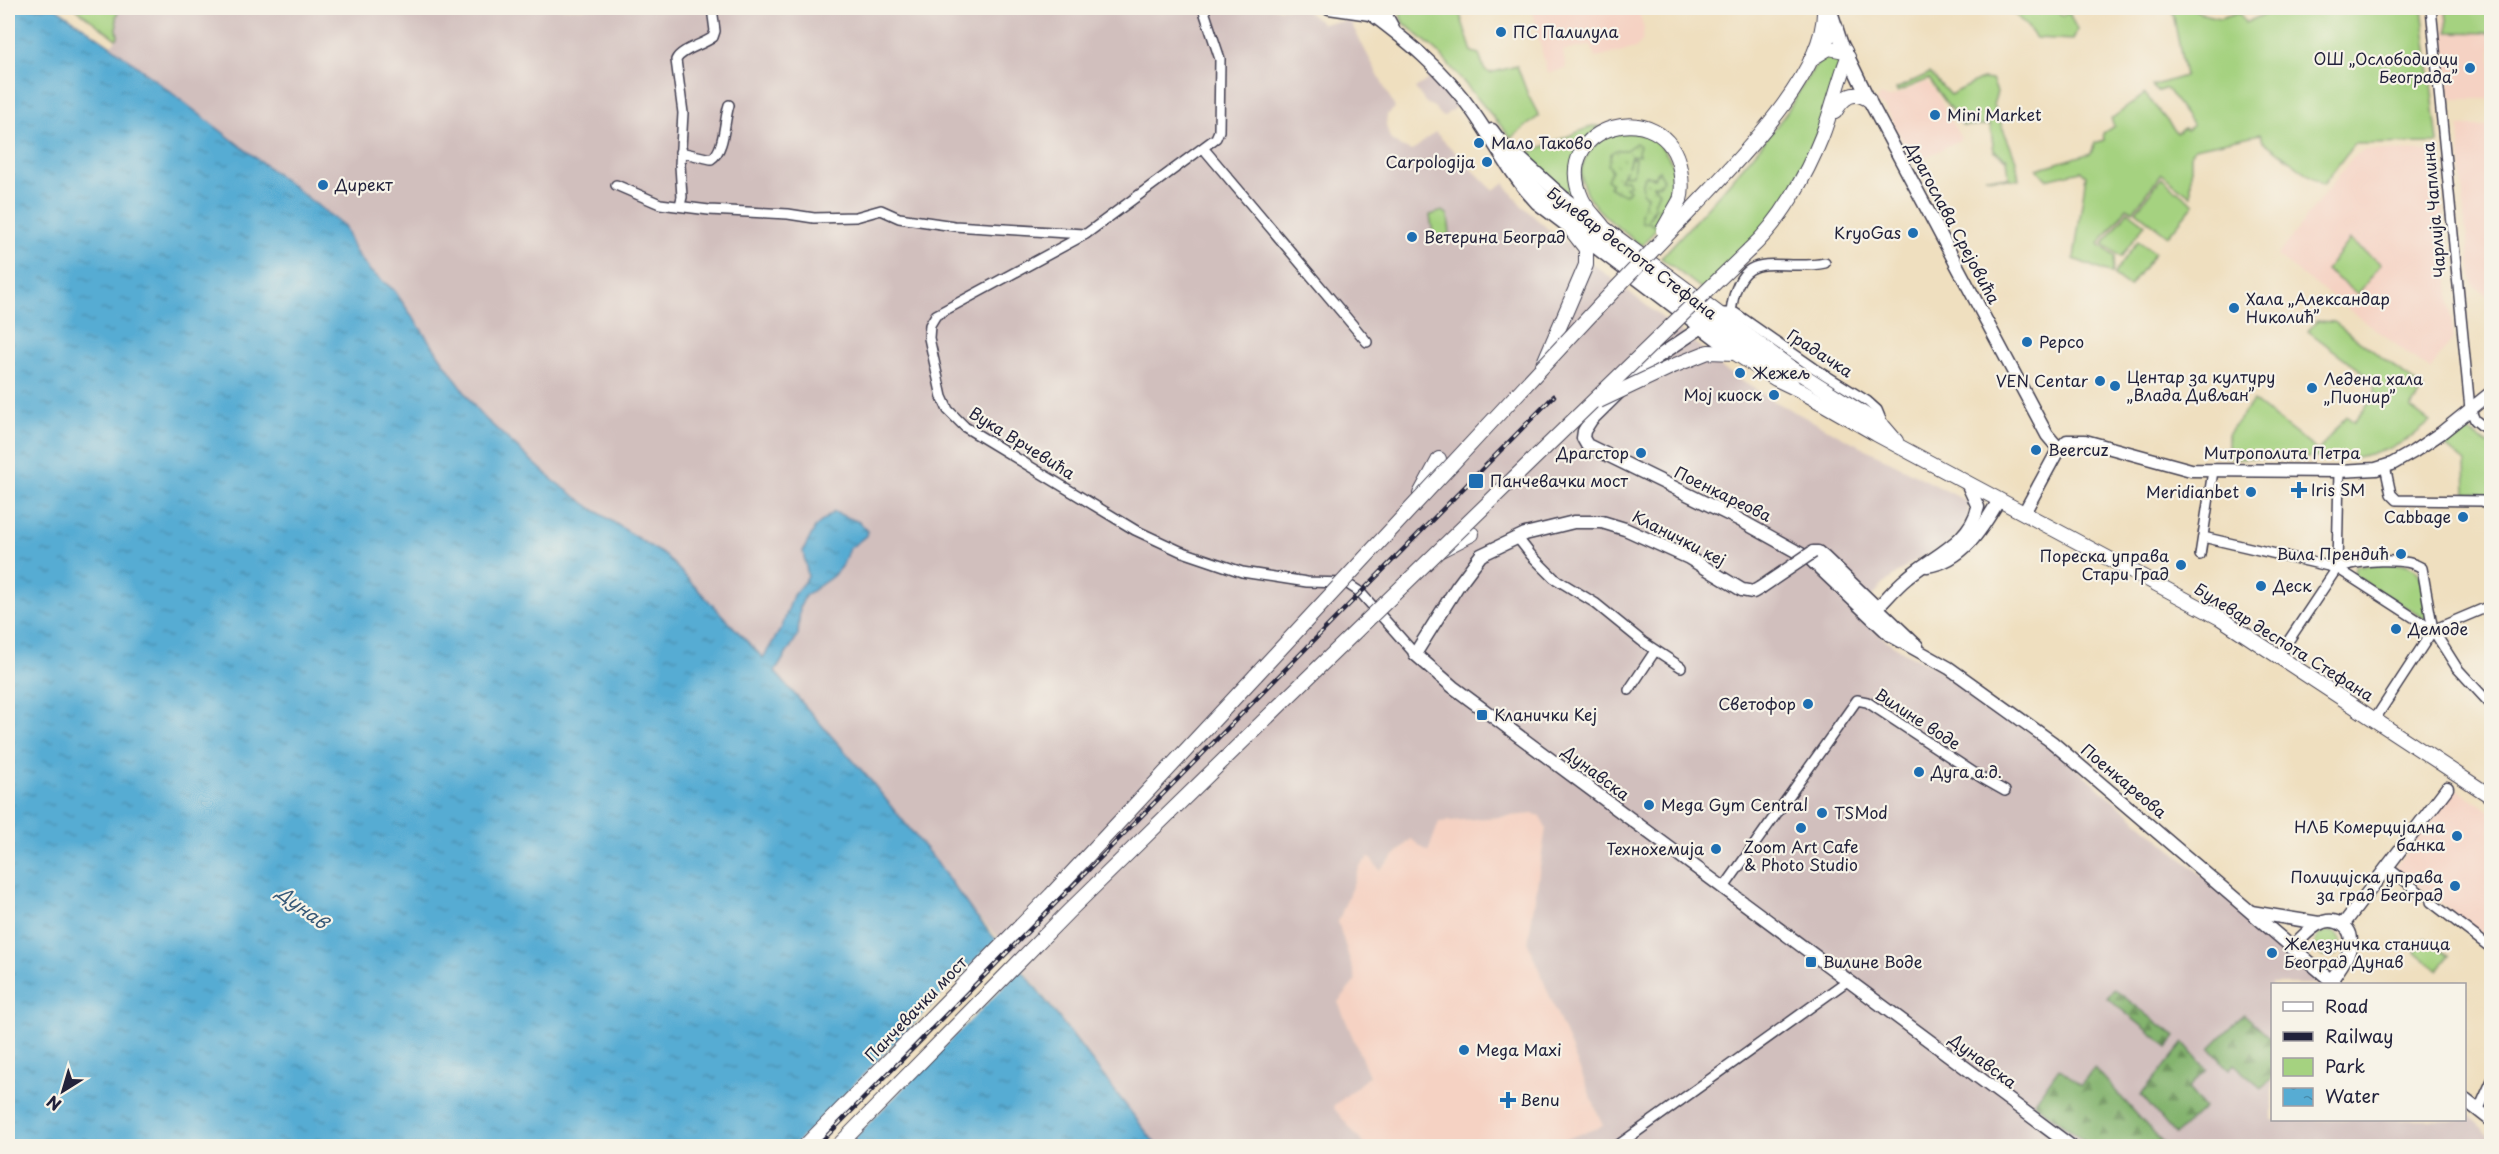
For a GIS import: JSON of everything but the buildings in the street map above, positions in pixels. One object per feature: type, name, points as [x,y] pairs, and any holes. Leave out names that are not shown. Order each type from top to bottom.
[{"type":"main road","name":"Булевар деспота Стефана","points":[[1331,8],[1374,16]]},
{"type":"main road","name":"Булевар деспота Стефана","points":[[1363,8],[1396,32],[1491,128],[1531,183],[1553,205],[1687,303],[1799,390]]},
{"type":"main road","points":[[1386,8],[1387,17],[1396,32]]},
{"type":"main road","points":[[1412,509],[1772,120],[1812,57],[1821,33],[1824,8]]},
{"type":"main road","name":"Драгослава Срејовића","points":[[1830,8],[1847,54],[1869,100],[2035,414],[2049,438],[2059,448]]},
{"type":"main road","points":[[1812,57],[1836,28]]},
{"type":"main road","points":[[838,1146],[1068,912],[1749,250],[1787,202],[1811,159],[1826,122],[1847,54],[1829,48],[1812,57]]},
{"type":"main road","points":[[1826,122],[1844,98],[1856,94],[1869,100]]},
{"type":"main road","name":"Булевар деспота Стефана","points":[[1474,113],[1526,191],[1572,231],[1735,353],[1776,379],[1900,447],[2190,600],[2279,655],[2492,797]]},
{"type":"main road","points":[[1604,228],[1582,200],[1576,170],[1578,157],[1586,144],[1600,131],[1627,124],[1639,126],[1664,139],[1678,160],[1682,187],[1680,201],[1672,218],[1638,266]]},
{"type":"main road","points":[[1504,144],[1563,197],[1724,312],[1810,381],[1884,427],[1900,447]]},
{"type":"main road","points":[[1540,371],[1584,273],[1587,253],[1572,231]]},
{"type":"main road","points":[[1665,350],[1688,317]]},
{"type":"main road","points":[[1665,350],[1702,327]]},
{"type":"main road","name":"Поенкареова","points":[[1665,350],[1591,420],[1584,431],[1584,441],[1590,448],[1729,515],[1804,555],[1890,635],[1905,645],[1924,653]]},
{"type":"main road","points":[[1589,405],[1672,366],[1708,352],[1735,353]]},
{"type":"main road","points":[[2385,466],[2413,452],[2492,392]]},
{"type":"main road","name":"Митрополита Петра","points":[[2059,448],[2067,441],[2083,441],[2182,469],[2213,471],[2339,471],[2385,466]]},
{"type":"main road","points":[[2024,513],[2059,448]]},
{"type":"main road","points":[[1412,509],[1439,459]]},
{"type":"main road","points":[[1877,608],[1906,578],[1956,542],[1975,519],[1977,501],[1967,483]]},
{"type":"main road","points":[[1923,567],[1951,558],[1966,547],[1999,500]]},
{"type":"main road","name":"Панчевачки мост","points":[[805,1146],[1051,895],[1412,509]]},
{"type":"main road","name":"Кланички кеј","points":[[1415,654],[1473,563],[1487,550],[1517,537],[1574,522],[1592,521],[1613,524],[1689,558],[1742,590],[1753,592],[1813,552]]},
{"type":"main road","points":[[1437,553],[1472,534]]},
{"type":"main road","name":"Поенкареова","points":[[1813,552],[1824,556],[1924,653],[2015,714],[2052,742],[2333,983],[2350,945],[2350,933],[2343,925]]},
{"type":"main road","name":"Дунавска","points":[[1415,654],[1453,687],[2071,1146]]},
{"type":"main road","points":[[2251,912],[2319,923],[2330,921],[2343,925],[2447,788]]},
{"type":"main road","points":[[2292,948],[2319,923]]},
{"type":"main road","points":[[2466,1101],[2492,1121]]},
{"type":"main road","points":[[2478,1111],[2492,1126]]},
{"type":"street","points":[[680,205],[683,113],[676,60],[683,52],[695,48],[714,35],[712,8]]},
{"type":"street","name":"Вука Врчевића","points":[[1203,8],[1217,46],[1220,72],[1218,135],[1214,142],[1086,234],[936,315],[930,325],[929,338],[942,397],[951,415],[983,439],[1161,543],[1242,572],[1307,582],[1346,584],[1360,592],[1415,654]]},
{"type":"street","name":"Чарлија Чаплина","points":[[2431,8],[2470,409]]},
{"type":"street","points":[[680,152],[711,159],[714,157],[720,145],[729,105]]},
{"type":"street","points":[[1204,149],[1367,342]]},
{"type":"street","points":[[616,185],[660,204],[680,205],[702,210],[788,214],[814,218],[856,218],[881,210],[899,218],[954,226],[1086,234]]},
{"type":"street","points":[[1724,312],[1735,286],[1746,272],[1773,263],[1800,267],[1825,263]]},
{"type":"street","points":[[2470,409],[2475,420],[2492,434]]},
{"type":"street","name":"Митрополита Петра","points":[[2385,466],[2391,494],[2399,501],[2486,502],[2492,527]]},
{"type":"street","points":[[2200,555],[2213,471]]},
{"type":"street","points":[[2279,655],[2337,568],[2339,471]]},
{"type":"street","points":[[1517,537],[1554,578],[1595,603],[1655,651],[1681,667]]},
{"type":"street","points":[[2203,537],[2337,568],[2433,630]]},
{"type":"street","points":[[2337,568],[2356,563],[2414,562],[2422,568],[2433,630],[2457,668],[2492,706]]},
{"type":"street","points":[[2375,720],[2433,630],[2492,605]]},
{"type":"street","points":[[1629,690],[1655,651]]},
{"type":"street","name":"Вилине воде","points":[[1723,889],[1857,700],[1867,702],[2005,791]]},
{"type":"street","points":[[2387,867],[2492,949]]},
{"type":"street","points":[[1617,1146],[1847,981]]},
{"type":"street","points":[[2478,1111],[2492,1080]]},
{"type":"shaded area","points":[[120,8],[1302,8],[1322,23],[1350,21],[1395,108],[1387,115],[1386,125],[1390,139],[1412,151],[1435,132],[1493,190],[1504,183],[1522,206],[1548,229],[1700,347],[1720,367],[1770,399],[1968,502],[1968,517],[1960,532],[1950,542],[1911,563],[1886,582],[1857,613],[1887,641],[1943,671],[2050,746],[2329,983],[2271,983],[2271,1121],[2466,1121],[2466,1112],[2491,1137],[2491,1146],[1546,1146],[1603,1126],[1528,943],[1546,828],[1540,816],[1534,814],[1439,822],[1428,852],[1411,839],[1380,870],[1369,857],[1360,866],[1338,922],[1356,980],[1338,1002],[1369,1076],[1333,1107],[1365,1146],[1157,1146],[1004,943],[971,910],[937,863],[871,781],[775,671],[798,635],[800,607],[805,596],[819,587],[843,564],[849,549],[867,535],[868,531],[859,522],[834,512],[816,526],[803,551],[808,577],[793,595],[782,627],[763,658],[667,557],[554,481],[479,413],[394,290],[370,271],[355,251],[344,226],[111,46],[118,37],[116,17]]},
{"type":"shaded area","points":[[1532,8],[1638,8],[1644,29],[1642,41],[1636,48],[1595,58],[1591,45],[1563,51],[1566,69],[1547,73]]},
{"type":"shaded area","name":"ОШ „Ослободиоци Београда”","points":[[2443,11],[2491,12],[2491,99],[2451,99]]},
{"type":"shaded area","points":[[1431,78],[1457,106],[1443,117],[1434,107],[1426,103],[1415,88]]},
{"type":"shaded area","points":[[1927,82],[1935,90],[1961,139],[1914,164],[1886,108],[1876,103],[1879,95],[1889,98]]},
{"type":"shaded area","points":[[2459,126],[2491,126],[2491,299],[2473,285],[2464,217]]},
{"type":"shaded area","points":[[2364,150],[2432,151],[2437,155],[2453,338],[2430,370],[2277,256],[2352,158]]},
{"type":"shaded area","points":[[2456,788],[2491,812],[2491,941],[2394,868]]},
{"type":"shaded area","points":[[1534,814],[1540,816],[1546,828],[1528,943],[1603,1126],[1546,1146],[1365,1146],[1332,1107],[1369,1076],[1338,1002],[1356,980],[1338,922],[1360,866],[1369,857],[1380,870],[1411,839],[1439,822]]},
{"type":"green space","points":[[75,8],[120,8],[116,17],[118,37],[116,39]]},
{"type":"green space","points":[[1400,8],[1432,8],[1434,13],[1458,8],[1472,52],[1479,54],[1484,69],[1490,73],[1517,66],[1539,116],[1511,138],[1439,53],[1405,24],[1401,19]]},
{"type":"green space","points":[[2053,8],[2062,15],[2069,13],[2077,30],[2073,40],[2036,38],[2009,9]]},
{"type":"green space","points":[[2172,8],[2192,8],[2203,14],[2220,18],[2240,12],[2245,23],[2278,8],[2422,8],[2438,143],[2354,144],[2323,185],[2263,141],[2260,134],[2195,148],[2191,154],[2191,196],[2161,174],[2133,211],[2127,208],[2099,244],[2115,257],[2111,274],[2074,259],[2086,175],[2081,171],[2046,179],[2037,169],[2091,153],[2095,143],[2104,140],[2103,133],[2114,126],[2111,119],[2145,94],[2177,133],[2193,125],[2166,88],[2157,92],[2152,86],[2185,76]]},
{"type":"green space","points":[[2446,11],[2491,11],[2491,33],[2448,32]]},
{"type":"green space","points":[[1830,54],[1837,55],[1839,67],[1823,122],[1785,204],[1706,292],[1661,258],[1755,153],[1784,116],[1816,66]]},
{"type":"green space","points":[[1930,73],[1950,95],[1982,79],[1992,80],[1997,92],[1993,105],[2016,160],[2019,180],[1985,177],[2009,178],[2007,159],[1994,151],[1990,125],[1963,126],[1929,79],[1897,92],[1896,89]]},
{"type":"green space","points":[[1592,126],[1600,126],[1584,142],[1577,201],[1550,179],[1526,154]]},
{"type":"green space","points":[[1630,132],[1649,137],[1658,144],[1679,177],[1677,195],[1660,223],[1642,246],[1595,206],[1586,193],[1582,180],[1583,166],[1594,146],[1607,137]]},
{"type":"green space","points":[[1636,143],[1640,146],[1639,155],[1631,156],[1628,167],[1631,158],[1635,158],[1633,174],[1623,175],[1627,169],[1619,180],[1627,179],[1630,185],[1625,187],[1630,190],[1626,194],[1617,192],[1609,187],[1611,184],[1607,180],[1612,170],[1608,165],[1611,154],[1616,150],[1626,150]]},
{"type":"green space","points":[[1659,170],[1663,180],[1660,185],[1653,185],[1659,192],[1648,220],[1656,207],[1660,208],[1660,221],[1656,227],[1648,222],[1642,223],[1641,213],[1647,197],[1643,193],[1642,182],[1645,175],[1654,178]]},
{"type":"green space","points":[[2161,178],[2194,204],[2168,236],[2136,211]]},
{"type":"green space","points":[[1443,211],[1448,215],[1450,234],[1438,238],[1433,234],[1430,215]]},
{"type":"green space","points":[[2128,211],[2145,224],[2121,257],[2103,244]]},
{"type":"green space","points":[[2349,240],[2381,264],[2358,294],[2326,270]]},
{"type":"green space","points":[[2138,241],[2155,253],[2129,287],[2113,275]]},
{"type":"green space","points":[[2317,321],[2334,322],[2424,389],[2411,408],[2430,422],[2413,436],[2396,445],[2356,457],[2228,458],[2228,434],[2253,401],[2318,451],[2346,416],[2354,422],[2375,396],[2373,380],[2308,331]]},
{"type":"green space","points":[[2467,431],[2491,446],[2491,501],[2486,494],[2466,493],[2465,462],[2444,445]]},
{"type":"green space","points":[[2405,564],[2415,568],[2422,579],[2428,621],[2353,575],[2356,566]]},
{"type":"green space","points":[[2328,931],[2337,935],[2341,944],[2337,953],[2328,957],[2319,953],[2315,944],[2319,935]]},
{"type":"green space","points":[[2425,938],[2449,956],[2438,970],[2415,952]]},
{"type":"green space","points":[[2114,989],[2176,1037],[2168,1047],[2107,998]]},
{"type":"green space","points":[[2244,1014],[2271,1039],[2271,1079],[2262,1088],[2234,1064],[2229,1070],[2210,1048]]},
{"type":"green space","points":[[2184,1043],[2207,1070],[2188,1088],[2204,1108],[2175,1135],[2141,1095]]},
{"type":"green space","points":[[2059,1068],[2081,1085],[2095,1068],[2165,1146],[2092,1146],[2034,1103]]},
{"type":"water","name":"Дунав","points":[[8,8],[56,8],[111,46],[344,226],[355,251],[370,271],[394,290],[479,413],[554,481],[667,557],[763,658],[782,627],[793,595],[808,577],[803,551],[816,526],[834,512],[859,522],[868,531],[867,535],[849,549],[843,564],[833,576],[805,596],[800,607],[798,635],[775,672],[871,781],[937,863],[971,910],[1030,980],[1157,1146],[8,1146]]},
{"type":"pier","points":[[998,938],[1023,967],[846,1146],[794,1146]]},
{"type":"railway","points":[[817,1146],[1554,396]]},
{"type":"place","name":"ПС Палилула","points":[[1501,32]]},
{"type":"place","name":"ОШ „Ослободиоци Београда”","points":[[2470,68]]},
{"type":"place","name":"Mini Market","points":[[1935,115]]},
{"type":"place","name":"Мало Таково","points":[[1479,143]]},
{"type":"place","name":"Carpologija","points":[[1487,162]]},
{"type":"place","name":"Директ","points":[[323,185]]},
{"type":"place","name":"KryoGas","points":[[1913,233]]},
{"type":"place","name":"Ветерина Београд","points":[[1412,237]]},
{"type":"place","name":"Хала „Александар Николић”","points":[[2234,308]]},
{"type":"place","name":"Pepco","points":[[2027,342]]},
{"type":"place","name":"Жежељ","points":[[1740,373]]},
{"type":"place","name":"VEN Centar","points":[[2100,381]]},
{"type":"place","name":"Центар за културу „Влада Дивљан”","points":[[2115,386]]},
{"type":"place","name":"Ледена хала „Пионир”","points":[[2312,388]]},
{"type":"place","name":"Мој киоск","points":[[1774,395]]},
{"type":"place","name":"Beercuz","points":[[2036,450]]},
{"type":"place","name":"Драгстор","points":[[1641,453]]},
{"type":"place","name":"Панчевачки мост","points":[[1476,481]]},
{"type":"place","name":"Iris SM","points":[[2299,490]]},
{"type":"place","name":"Meridianbet","points":[[2251,492]]},
{"type":"place","name":"Cabbage","points":[[2463,517]]},
{"type":"place","name":"Вила Прендић","points":[[2401,554]]},
{"type":"place","name":"Пореска управа Стари Град","points":[[2181,565]]},
{"type":"place","name":"Деск","points":[[2261,586]]},
{"type":"place","name":"Демоде","points":[[2396,629]]},
{"type":"place","name":"Светофор","points":[[1808,704]]},
{"type":"place","name":"Кланички Кеј","points":[[1482,715]]},
{"type":"place","name":"Дуга а.д.","points":[[1919,772]]},
{"type":"place","name":"Mega Gym Central","points":[[1649,805]]},
{"type":"place","name":"TSMod","points":[[1822,813]]},
{"type":"place","name":"Zoom Art Cafe & Photo Studio","points":[[1801,828]]},
{"type":"place","name":"НЛБ Комерцијална банка","points":[[2457,836]]},
{"type":"place","name":"Технохемија","points":[[1716,849]]},
{"type":"place","name":"Полицијска управа за град Београд","points":[[2455,886]]},
{"type":"place","name":"Железничка станица Београд Дунав","points":[[2272,953]]},
{"type":"place","name":"Вилине Воде","points":[[1811,962]]},
{"type":"place","name":"Mega Maxi","points":[[1464,1050]]},
{"type":"place","name":"Benu","points":[[1508,1100]]}]
